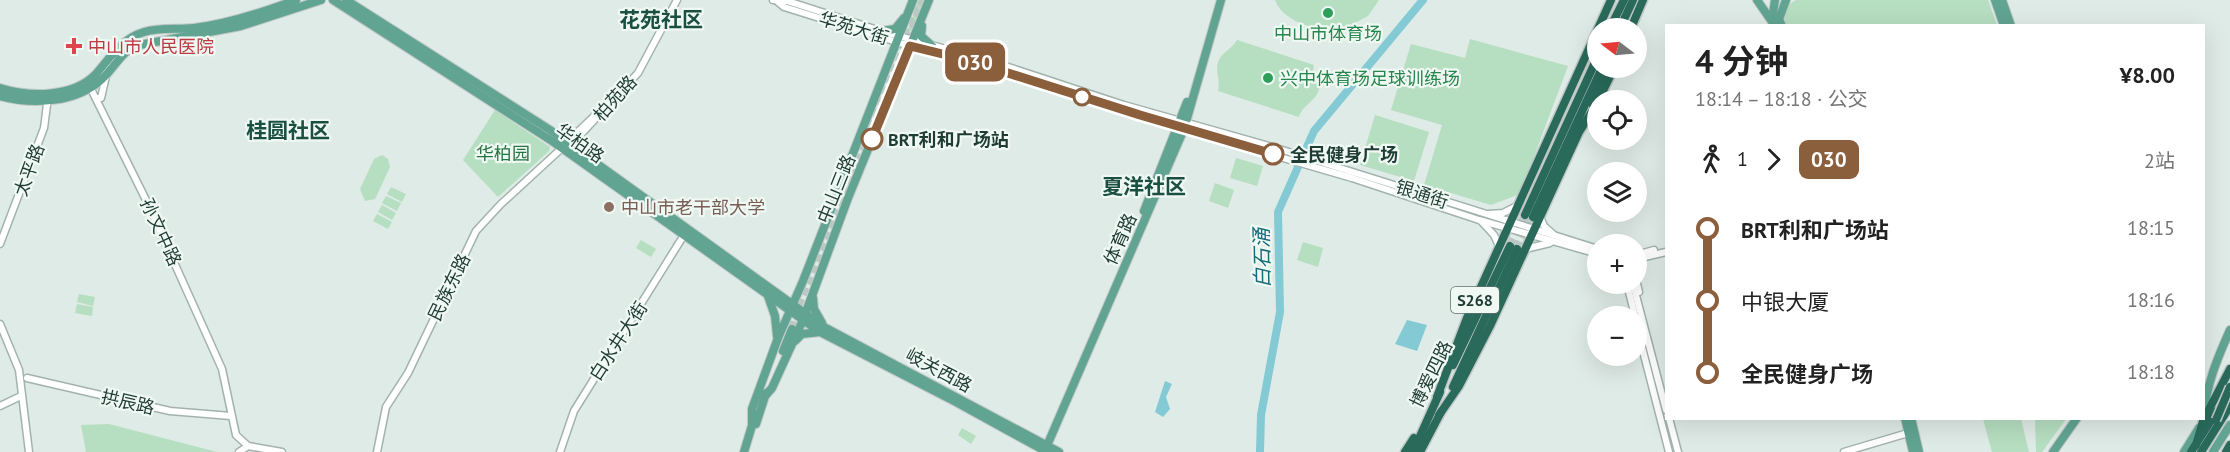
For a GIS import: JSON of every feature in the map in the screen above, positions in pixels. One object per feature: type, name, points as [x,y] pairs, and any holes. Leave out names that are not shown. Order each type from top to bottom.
[{"type":"highway","name":"S268","points":[[1437,397],[1454,348],[1611,0]]},
{"type":"highway","points":[[1635,18],[1643,0]]},
{"type":"highway","points":[[1617,18],[1629,2]]},
{"type":"highway","points":[[1623,18],[1629,2]]},
{"type":"highway","points":[[1627,18],[1629,2]]},
{"type":"highway","name":"S268","points":[[1517,248],[1532,233],[1532,216],[1588,78]]},
{"type":"highway","name":"S268","points":[[1532,216],[1597,78]]},
{"type":"highway","points":[[1579,132],[1603,78]]},
{"type":"highway","points":[[1554,122],[1566,113],[1578,90],[1585,84]]},
{"type":"highway","name":"S268","points":[[1532,216],[1587,119]]},
{"type":"highway","name":"博爱四路","points":[[1413,452],[1437,397],[1517,248]]},
{"type":"highway","name":"博爱四路","points":[[1422,452],[1425,441],[1439,416],[1517,248]]},
{"type":"highway","points":[[2205,419],[2230,369]]},
{"type":"highway","points":[[2198,451],[2230,389]]},
{"type":"highway","points":[[2216,420],[2230,389]]},
{"type":"highway","points":[[2198,451],[2230,395]]},
{"type":"highway","points":[[2198,451],[2230,406]]},
{"type":"highway","points":[[1405,452],[1431,409]]},
{"type":"highway","points":[[2198,451],[2230,411]]},
{"type":"highway","points":[[2198,451],[2204,421]]},
{"type":"highway","points":[[2226,452],[2230,445]]},
{"type":"main road","points":[[88,86],[124,42],[142,33],[196,28],[262,13],[296,0]]},
{"type":"main road","points":[[0,96],[14,100],[48,96],[88,86],[106,75],[123,52],[134,46],[241,26],[321,0]]},
{"type":"main road","name":"华柏路","points":[[333,0],[566,145],[714,260],[771,293]]},
{"type":"main road","name":"华柏路","points":[[346,0],[566,145],[804,317]]},
{"type":"main road","points":[[881,31],[895,30],[903,21],[912,0]]},
{"type":"main road","name":"中山三路","points":[[790,329],[792,308],[899,39],[912,0]]},
{"type":"main road","points":[[930,0],[920,29],[921,36],[932,46]]},
{"type":"main road","name":"中山三路","points":[[790,329],[804,317],[930,0]]},
{"type":"main road","name":"体育路","points":[[1044,448],[1181,124],[1219,0]]},
{"type":"main road","points":[[1757,0],[1774,23]]},
{"type":"main road","points":[[1774,23],[1776,0]]},
{"type":"main road","points":[[1781,24],[1779,19],[1786,0]]},
{"type":"main road","points":[[1995,0],[2003,24]]},
{"type":"main road","points":[[2002,0],[2011,24]]},
{"type":"main road","points":[[0,88],[15,93],[48,96]]},
{"type":"main road","points":[[749,452],[752,409],[778,338],[771,293],[793,292],[803,281]]},
{"type":"main road","points":[[765,396],[772,388],[791,344],[802,334],[822,330],[814,309],[813,290]]},
{"type":"main road","name":"岐关西路","points":[[804,317],[822,330],[1044,448],[1059,452]]},
{"type":"main road","points":[[778,338],[790,329]]},
{"type":"main road","points":[[790,329],[791,344]]},
{"type":"main road","points":[[744,452],[790,329]]},
{"type":"main road","points":[[752,424],[790,329]]},
{"type":"main road","points":[[2205,408],[2212,371],[2230,330]]},
{"type":"main road","points":[[1905,420],[1913,452]]},
{"type":"main road","points":[[1911,420],[1919,452]]},
{"type":"main road","points":[[2053,452],[2076,420]]},
{"type":"main road","points":[[2058,452],[2081,420]]},
{"type":"main road","points":[[2184,452],[2204,421]]},
{"type":"main road","points":[[2213,452],[2230,425]]},
{"type":"street","points":[[353,0],[358,8]]},
{"type":"street","name":"柏苑路","points":[[566,145],[610,101],[638,66],[675,0]]},
{"type":"street","name":"华苑大街","points":[[775,1],[788,1],[899,39]]},
{"type":"street","name":"华苑大街","points":[[775,1],[784,7],[899,39]]},
{"type":"street","points":[[899,39],[1181,124]]},
{"type":"street","points":[[912,43],[996,63],[1181,124]]},
{"type":"street","points":[[96,98],[101,98],[106,75]]},
{"type":"street","name":"孙文中路","points":[[88,86],[156,221],[222,369],[236,435],[248,446]]},
{"type":"street","name":"太平路","points":[[0,244],[44,128],[48,96]]},
{"type":"street","name":"银通街","points":[[1181,124],[1311,162],[1562,242]]},
{"type":"street","name":"民族东路","points":[[377,452],[386,407],[408,373],[476,231],[492,213],[566,145]]},
{"type":"street","points":[[1499,246],[1481,217],[1503,213],[1519,205]]},
{"type":"street","points":[[1532,216],[1562,242],[1587,250]]},
{"type":"street","name":"白水井大街","points":[[560,452],[574,411],[684,235]]},
{"type":"street","points":[[1517,248],[1562,242],[1587,247]]},
{"type":"street","points":[[1647,254],[1665,250]]},
{"type":"street","points":[[0,324],[26,383],[21,396],[28,452]]},
{"type":"street","points":[[1647,349],[1665,407]]},
{"type":"street","points":[[1647,366],[1669,452]]},
{"type":"street","name":"拱辰路","points":[[26,383],[170,411],[231,416]]},
{"type":"street","points":[[0,406],[21,396]]},
{"type":"street","points":[[1670,420],[1678,452]]},
{"type":"street","points":[[1844,452],[1908,432]]},
{"type":"street","points":[[239,452],[248,446],[282,452]]},
{"type":"green space","points":[[918,0],[924,0],[911,31],[908,32]]},
{"type":"green space","name":"中山市体育场","points":[[1275,0],[1379,0],[1368,16],[1353,24],[1354,28],[1331,29],[1297,22],[1280,9]]},
{"type":"green space","points":[[1796,0],[1988,0],[1997,24],[1785,24],[1785,7]]},
{"type":"green space","name":"全民健身广场","points":[[1470,39],[1568,66],[1520,194],[1491,205],[1424,185],[1442,125],[1391,110],[1411,44],[1465,58]]},
{"type":"green space","points":[[1237,40],[1314,65],[1313,70],[1319,86],[1318,93],[1299,117],[1218,91],[1218,62]]},
{"type":"green space","name":"华柏园","points":[[495,110],[550,147],[549,151],[498,197],[463,160]]},
{"type":"green space","points":[[1375,115],[1429,132],[1414,181],[1360,165]]},
{"type":"green space","points":[[382,155],[388,159],[390,167],[375,199],[365,201],[360,189],[374,159]]},
{"type":"green space","points":[[1236,158],[1263,166],[1257,186],[1230,178]]},
{"type":"green space","points":[[1215,183],[1234,190],[1228,208],[1209,201]]},
{"type":"green space","points":[[391,187],[406,194],[402,202],[387,194]]},
{"type":"green space","points":[[386,196],[401,203],[397,211],[382,203]]},
{"type":"green space","points":[[382,205],[396,213],[392,220],[378,212]]},
{"type":"green space","points":[[377,214],[392,222],[388,229],[373,221]]},
{"type":"green space","points":[[641,240],[656,249],[651,257],[636,248]]},
{"type":"green space","points":[[1303,242],[1323,248],[1318,267],[1297,260]]},
{"type":"green space","points":[[79,294],[95,297],[93,306],[77,302]]},
{"type":"green space","points":[[77,304],[93,307],[92,316],[75,313]]},
{"type":"green space","points":[[1983,420],[2021,420],[2029,452],[1992,452]]},
{"type":"green space","points":[[2035,420],[2065,420],[2042,452],[2036,452]]},
{"type":"green space","points":[[109,424],[217,452],[86,452],[81,425]]},
{"type":"green space","points":[[962,428],[976,436],[971,444],[958,435]]},
{"type":"water","points":[[1407,320],[1427,325],[1417,351],[1395,344]]},
{"type":"water","points":[[1165,381],[1172,384],[1166,397],[1170,409],[1163,417],[1155,412]]},
{"type":"waterway","name":"白石涌","points":[[1260,452],[1261,415],[1280,312],[1278,212],[1314,131],[1423,0]]},
{"type":"tunnel","points":[[903,35],[917,0]]},
{"type":"tunnel","points":[[792,329],[796,311],[924,0]]},
{"type":"tunnel","points":[[1510,246],[1525,215]]},
{"type":"tunnel","points":[[1517,249],[1533,217]]},
{"type":"bus line","name":"030","points":[[872,139],[910,46],[967,60],[1184,129],[1273,154]]},
{"type":"place","name":"中山市体育场","points":[[1328,13]]},
{"type":"place","name":"中山市人民医院","points":[[74,46]]},
{"type":"place","name":"兴中体育场足球训练场","points":[[1268,78]]},
{"type":"place","name":"BRT利和广场站","points":[[872,139]]},
{"type":"place","name":"全民健身广场","points":[[1273,154]]},
{"type":"place","name":"中山市老干部大学","points":[[609,207]]},
{"type":"district","name":"花苑社区","points":[[661,19]]},
{"type":"district","name":"桂圆社区","points":[[288,130]]},
{"type":"district","name":"夏洋社区","points":[[1144,186]]}]
